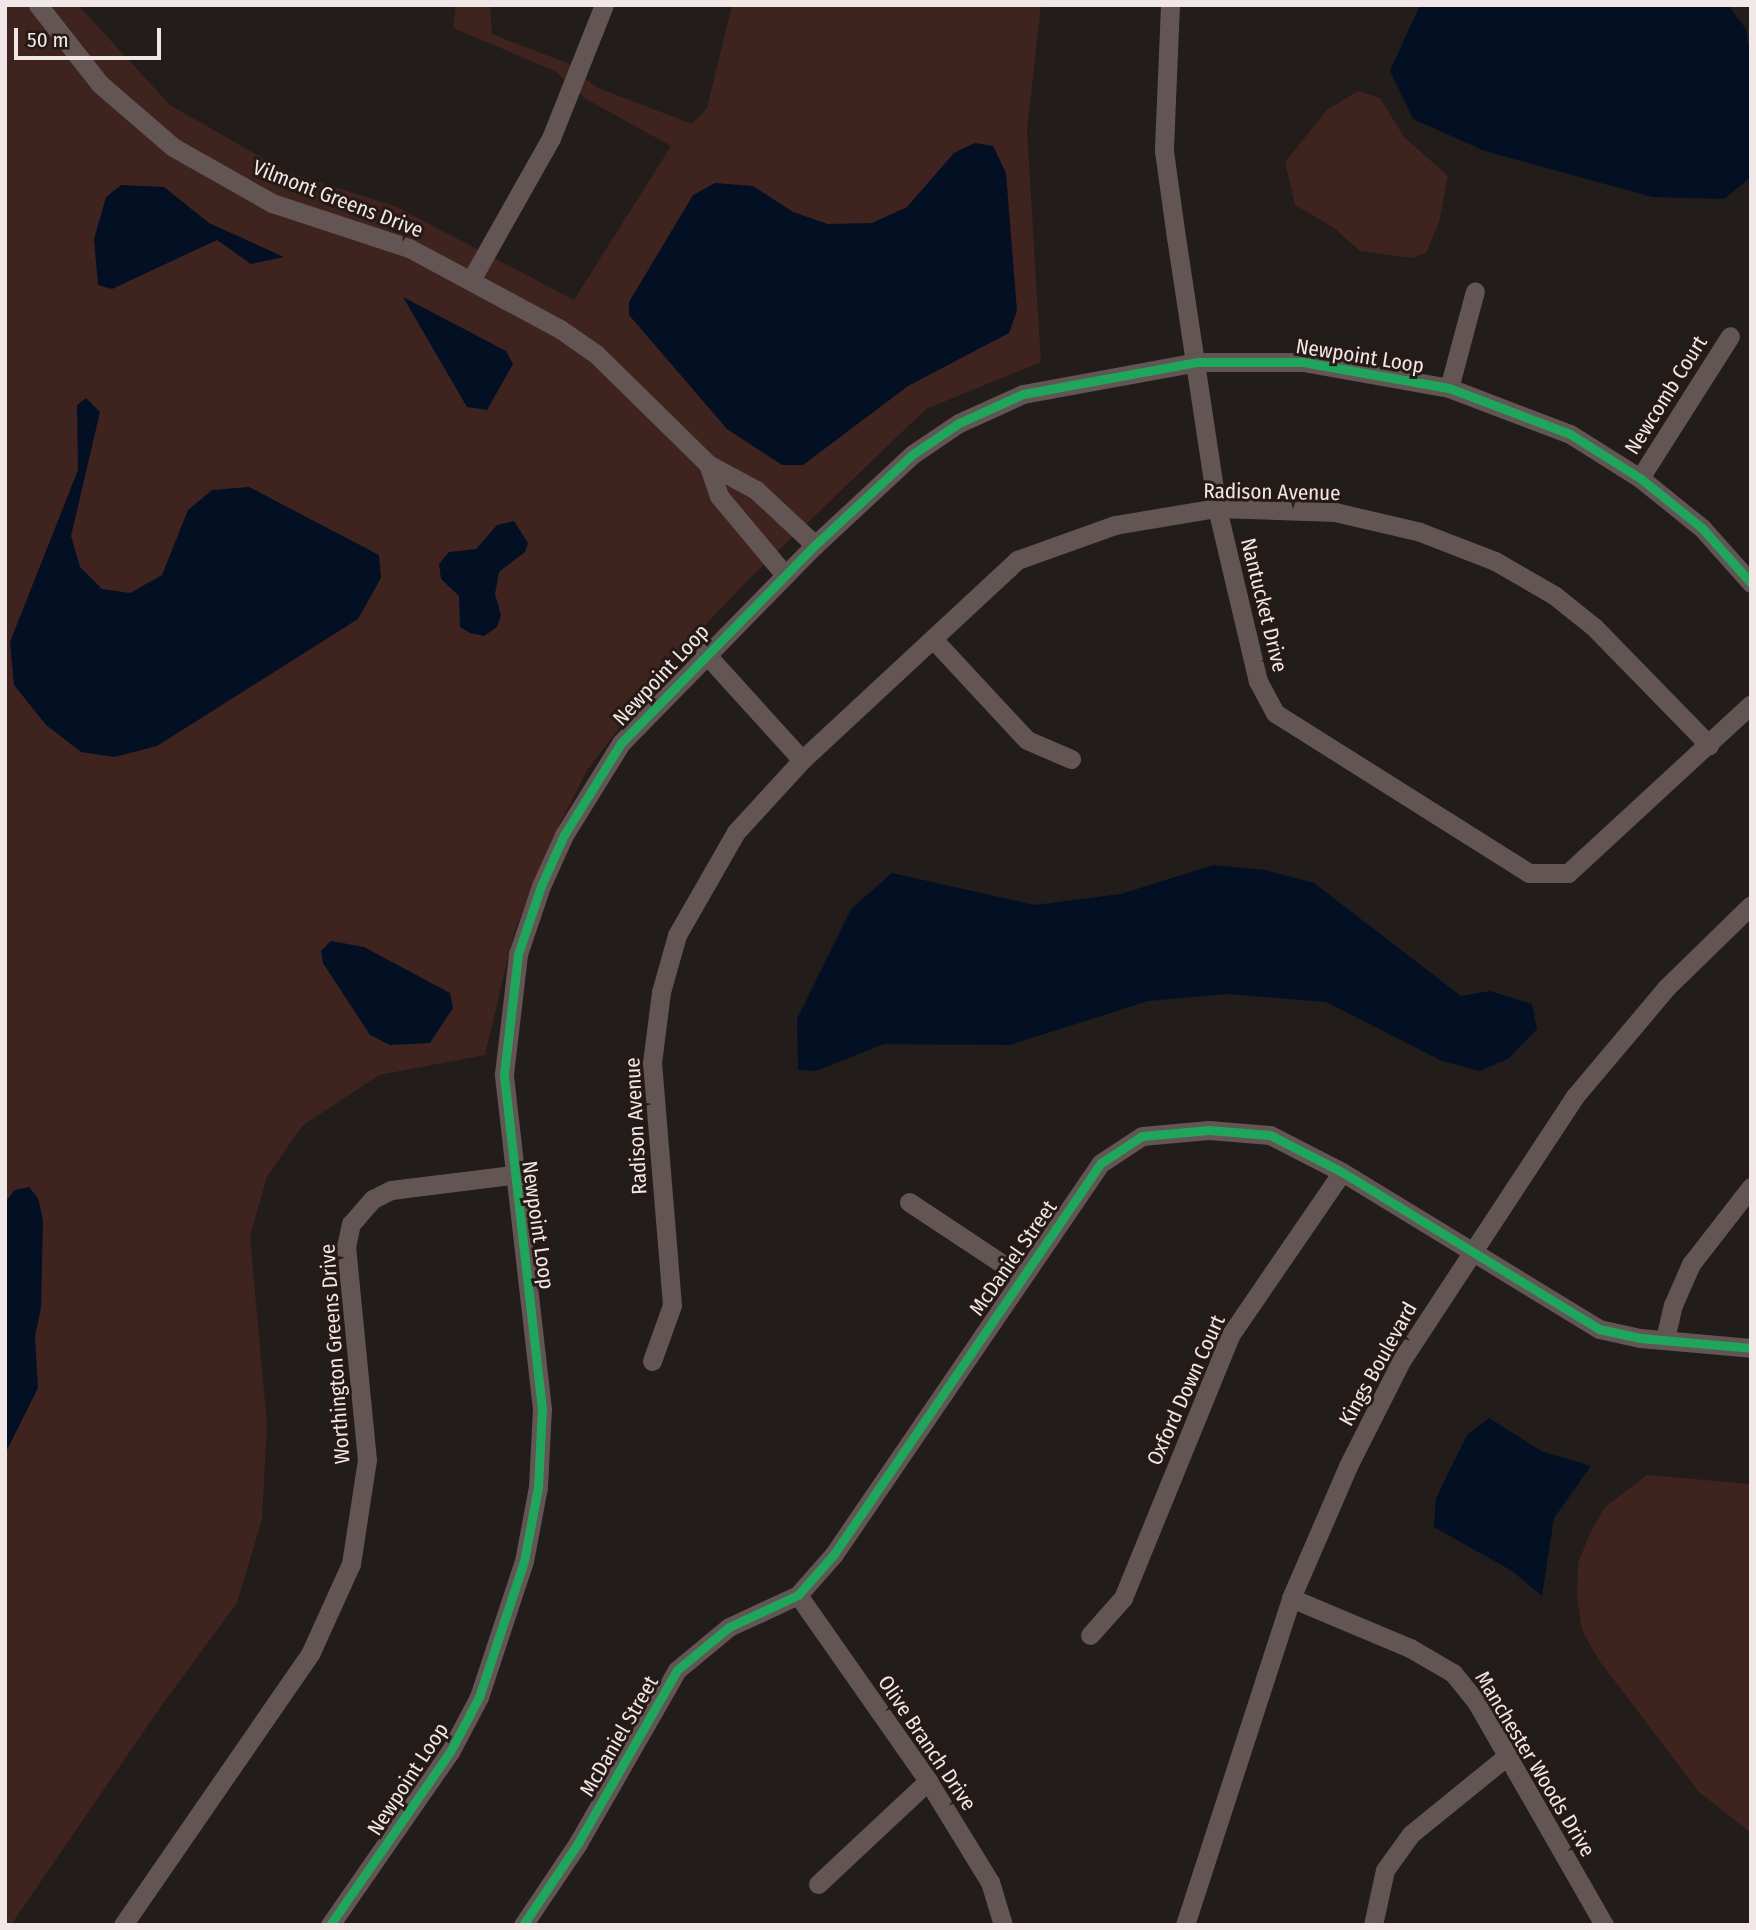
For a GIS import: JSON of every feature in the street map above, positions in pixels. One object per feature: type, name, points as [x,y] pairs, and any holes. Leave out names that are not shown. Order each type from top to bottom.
[{"type":"street","name":"Vilmont Greens Drive","points":[[38,5],[100,84],[159,138],[201,165],[280,206],[392,241],[471,280],[596,354],[708,464],[756,490],[815,545]]},
{"type":"street","points":[[471,280],[551,138],[604,5]]},
{"type":"street","name":"Nantucket Drive","points":[[1170,5],[1164,151],[1198,362],[1217,509],[1258,681],[1275,713],[1529,873],[1568,873],[1751,704]]},
{"type":"street","points":[[1449,388],[1475,291]]},
{"type":"street","name":"Newcomb Court","points":[[1640,478],[1730,336]]},
{"type":"street","name":"Newpoint Loop","points":[[330,1925],[450,1752],[479,1697],[524,1561],[538,1487],[542,1409],[537,1338],[512,1175],[504,1074],[507,1020],[518,954],[541,886],[564,835],[621,743],[705,653],[815,545],[913,454],[959,423],[1023,394],[1198,362],[1303,362],[1449,388],[1570,434],[1640,478],[1702,528],[1751,583]]},
{"type":"street","name":"Vilmont Greens Drive","points":[[708,464],[719,496],[785,575]]},
{"type":"street","name":"Radison Avenue","points":[[652,1360],[672,1305],[652,1063],[661,992],[677,935],[736,832],[802,760],[1017,560],[1115,526],[1217,509],[1335,512],[1420,532],[1495,561],[1554,595],[1594,627],[1709,745]]},
{"type":"street","points":[[933,639],[1027,740],[1070,759]]},
{"type":"street","points":[[705,653],[802,760]]},
{"type":"street","name":"Kings Boulevard","points":[[1185,1925],[1291,1598],[1348,1466],[1401,1361],[1469,1253],[1576,1095],[1667,987],[1751,905]]},
{"type":"street","name":"McDaniel Street","points":[[523,1925],[578,1843],[677,1670],[729,1627],[798,1595],[834,1554],[1021,1276],[1101,1163],[1142,1136],[1209,1130],[1270,1135],[1342,1172],[1469,1253],[1600,1329],[1751,1348]]},
{"type":"street","name":"Oxford Down Court","points":[[1090,1634],[1123,1598],[1231,1334],[1342,1172]]},
{"type":"street","name":"Worthington Greens Drive","points":[[123,1925],[311,1652],[351,1564],[363,1505],[367,1460],[346,1247],[351,1224],[381,1193],[512,1175]]},
{"type":"street","points":[[1665,1339],[1673,1305],[1690,1264],[1751,1187]]},
{"type":"street","points":[[909,1202],[1021,1276]]},
{"type":"street","name":"Olive Branch Drive","points":[[798,1595],[929,1781],[990,1882],[1003,1925]]},
{"type":"street","name":"Manchester Woods Drive","points":[[1291,1598],[1410,1648],[1453,1672],[1477,1703],[1604,1925]]},
{"type":"street","points":[[1373,1925],[1385,1870],[1411,1834],[1507,1756]]},
{"type":"street","points":[[817,1884],[929,1781]]},
{"type":"shaded area","points":[[5,5],[78,5],[170,105],[287,172],[395,206],[574,300],[671,146],[586,99],[555,71],[453,28],[456,5],[490,5],[492,34],[567,63],[596,87],[692,124],[707,108],[732,5],[1041,5],[1027,131],[1041,362],[926,409],[753,575],[669,663],[588,769],[551,841],[514,933],[485,1055],[379,1075],[302,1126],[267,1177],[250,1236],[267,1424],[262,1519],[237,1603],[159,1709],[11,1925],[5,1925]]},
{"type":"shaded area","points":[[1358,91],[1380,98],[1404,137],[1448,176],[1439,222],[1426,253],[1412,258],[1360,251],[1334,228],[1295,205],[1285,162],[1327,110]]},
{"type":"shaded area","points":[[1647,1475],[1751,1484],[1751,1833],[1699,1792],[1598,1659],[1582,1630],[1577,1598],[1578,1563],[1590,1533],[1605,1507]]},
{"type":"water","points":[[1420,5],[1728,5],[1746,29],[1751,60],[1751,177],[1724,199],[1652,197],[1485,151],[1413,119],[1390,71]]},
{"type":"water","points":[[975,143],[993,146],[1006,173],[1017,311],[1009,333],[908,386],[803,465],[782,465],[727,429],[629,315],[629,302],[693,195],[715,183],[753,186],[793,212],[828,224],[872,223],[907,207],[954,153]]},
{"type":"water","points":[[121,185],[164,187],[209,223],[284,257],[251,264],[217,240],[112,289],[98,285],[94,239],[106,197]]},
{"type":"water","points":[[403,297],[506,351],[513,364],[487,410],[467,407]]},
{"type":"water","points":[[86,398],[100,412],[71,536],[80,567],[102,589],[130,593],[162,575],[188,510],[212,490],[249,487],[379,555],[381,578],[358,619],[157,746],[114,757],[81,752],[46,725],[14,685],[10,642],[78,470],[77,405]]},
{"type":"water","points":[[514,521],[528,543],[525,552],[499,572],[495,594],[501,615],[497,627],[484,636],[470,633],[460,627],[459,596],[441,579],[439,564],[449,552],[476,549],[497,525]]},
{"type":"water","points":[[1213,865],[1265,870],[1314,883],[1461,996],[1490,991],[1532,1004],[1537,1029],[1508,1059],[1479,1071],[1442,1061],[1326,1002],[1227,994],[1148,1001],[1010,1045],[884,1044],[816,1071],[798,1070],[797,1019],[851,909],[892,873],[1035,905],[1121,894]]},
{"type":"water","points":[[331,941],[364,947],[450,993],[453,1008],[430,1043],[390,1045],[370,1035],[323,963],[321,951]]},
{"type":"water","points":[[29,1187],[38,1198],[43,1220],[41,1308],[35,1336],[38,1388],[6,1452],[5,1202],[15,1190]]},
{"type":"water","points":[[1489,1418],[1541,1451],[1591,1466],[1554,1518],[1542,1596],[1512,1571],[1434,1527],[1436,1498],[1467,1435]]},
{"type":"cycle path","points":[[330,1925],[450,1752],[479,1697],[524,1561],[538,1487],[542,1409],[504,1074],[518,954],[541,886],[564,835],[621,743],[815,545],[913,454],[959,423],[1023,394],[1198,362],[1303,362],[1449,388],[1570,434],[1640,478],[1702,528],[1751,583]]},
{"type":"cycle path","points":[[523,1925],[578,1843],[677,1670],[729,1627],[798,1595],[834,1554],[1101,1163],[1142,1136],[1209,1130],[1270,1135],[1342,1172],[1599,1329],[1640,1338],[1751,1348]]}]
